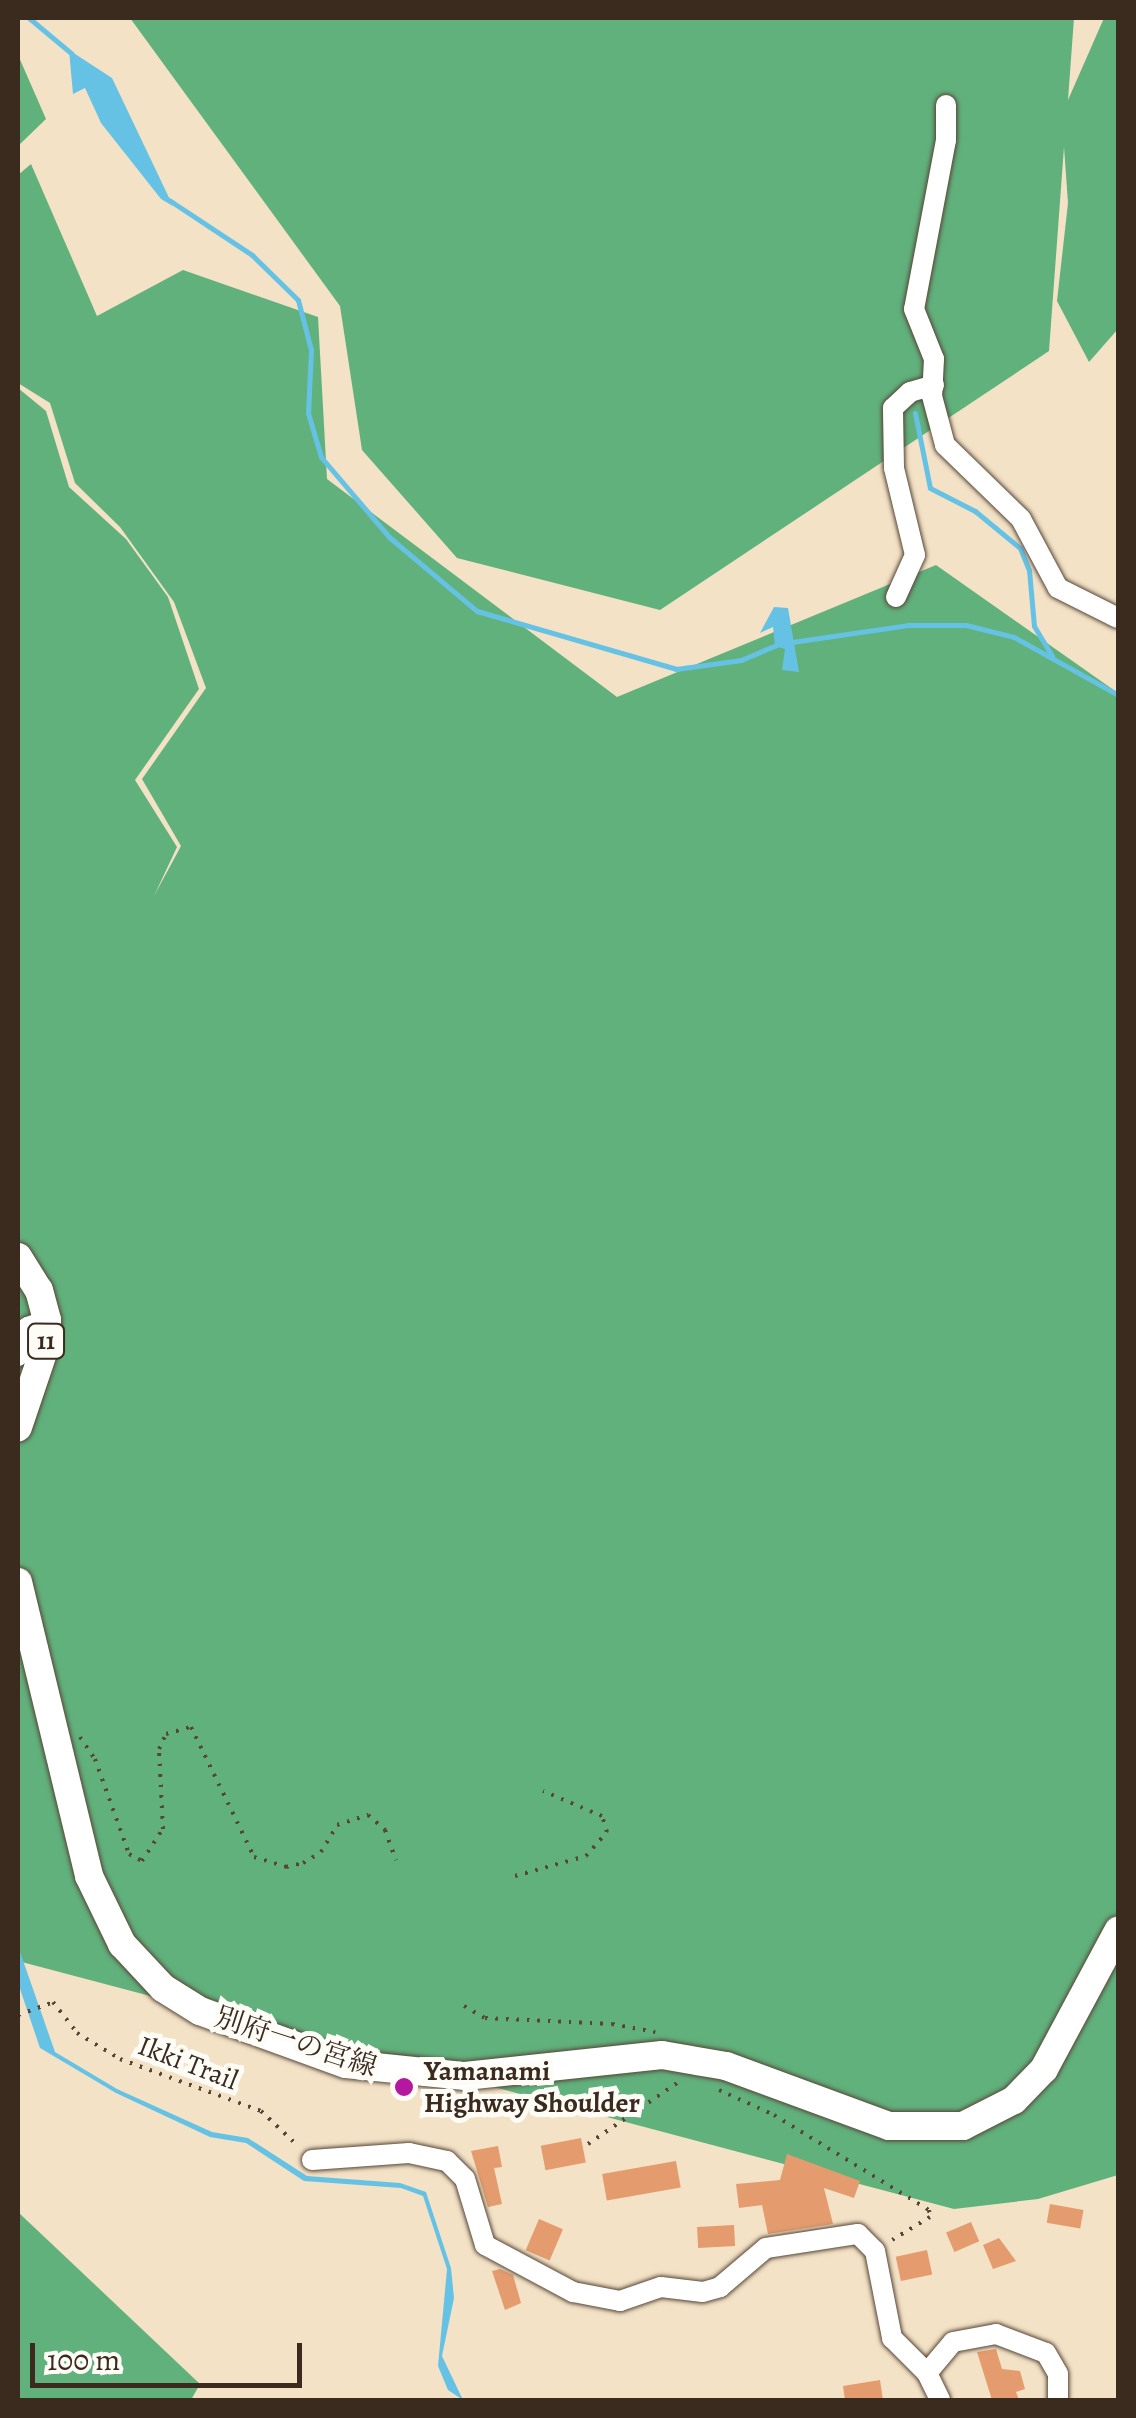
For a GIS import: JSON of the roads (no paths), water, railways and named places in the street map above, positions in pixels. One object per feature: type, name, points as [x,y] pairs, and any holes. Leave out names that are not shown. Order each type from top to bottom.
[{"type":"main road","name":"11","points":[[18,1257],[39,1290],[47,1320],[46,1344],[18,1427]]},
{"type":"main road","name":"別府一の宮線","points":[[18,1582],[101,1908],[141,1968],[200,2010],[346,2064],[397,2073],[466,2076],[628,2056],[679,2057],[726,2066],[888,2126],[963,2126],[1014,2100],[1044,2069],[1118,1931]]},
{"type":"street","points":[[946,105],[946,140],[914,309],[934,359],[939,427],[952,456],[1022,519],[1058,588],[1118,618]]},
{"type":"street","points":[[896,597],[916,555],[894,468],[893,408],[910,392],[934,384]]},
{"type":"street","points":[[18,1356],[28,1327],[47,1320]]},
{"type":"street","points":[[312,2160],[409,2153],[447,2161],[466,2179],[485,2245],[592,2296],[620,2301],[661,2287],[703,2292],[720,2286],[766,2248],[850,2233],[864,2237],[875,2251],[892,2338],[928,2373],[940,2400]]},
{"type":"street","points":[[928,2373],[953,2342],[996,2334],[1046,2353],[1058,2374],[1058,2400]]},
{"type":"water","points":[[69,50],[112,78],[173,206],[161,199],[101,123],[85,88],[73,94]]},
{"type":"water","points":[[774,607],[788,608],[799,672],[782,670],[785,649],[775,646],[773,627],[760,633]]},
{"type":"water","points":[[18,1946],[55,2052],[117,2089],[212,2132],[248,2138],[307,2176],[400,2183],[426,2192],[451,2268],[454,2298],[442,2356],[463,2400],[448,2390],[438,2366],[447,2269],[423,2196],[401,2188],[304,2181],[246,2143],[210,2137],[116,2093],[40,2048],[18,1983]]},
{"type":"waterway","points":[[29,18],[72,54]]},
{"type":"waterway","points":[[169,200],[252,255],[298,300],[311,350],[308,413],[321,457],[389,537],[477,611],[676,669],[741,660],[781,643]]},
{"type":"waterway","points":[[915,413],[930,488],[975,511],[1020,548],[1029,570],[1034,626],[1052,656]]},
{"type":"waterway","points":[[792,642],[908,625],[966,625],[1014,637],[1118,695]]},
{"type":"place","name":"Yamanami Highway Shoulder","points":[[404,2087]]}]
